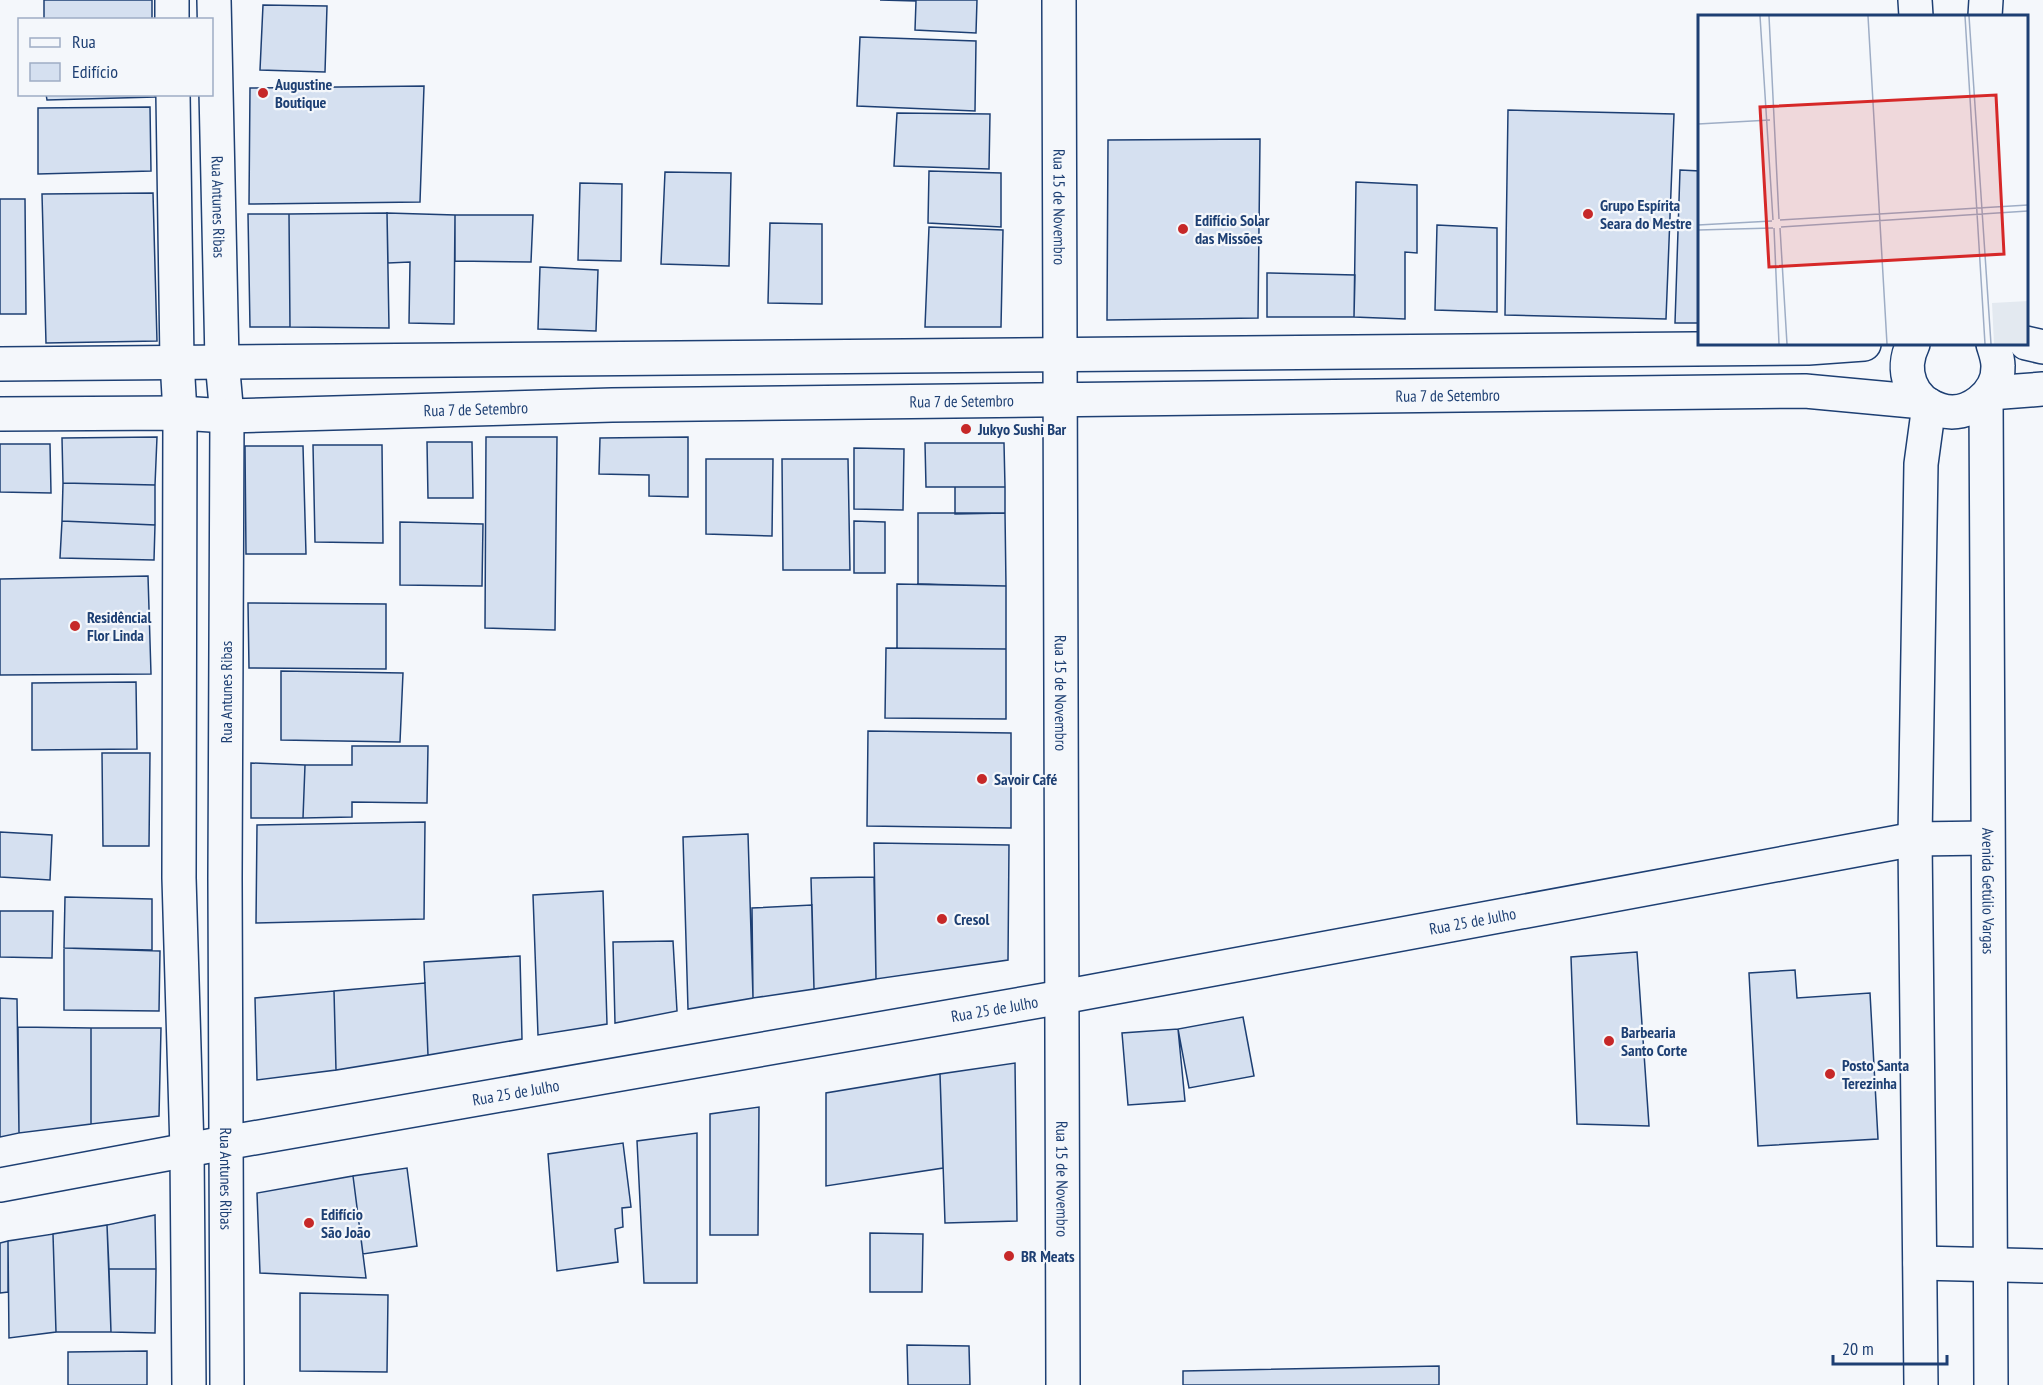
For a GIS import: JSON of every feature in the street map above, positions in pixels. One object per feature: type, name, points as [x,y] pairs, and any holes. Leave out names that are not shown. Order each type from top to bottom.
[{"type":"street","points":[[172,0],[172,18]]},
{"type":"street","name":"Rua Antunes Ribas","points":[[214,0],[222,362],[227,416],[225,879],[227,1385]]},
{"type":"street","name":"Rua 15 de Novembro","points":[[1059,0],[1064,1385]]},
{"type":"street","points":[[1915,0],[1916,15]]},
{"type":"street","points":[[1985,15],[1986,0]]},
{"type":"street","points":[[173,96],[177,361],[180,413],[179,878],[187,1150],[189,1385]]},
{"type":"street","points":[[2028,343],[2043,347]]},
{"type":"street","points":[[0,364],[1808,348],[1850,345]]},
{"type":"street","points":[[1913,345],[1908,355],[1907,377],[1914,392],[1926,403],[1921,464],[1915,839],[1921,1385]]},
{"type":"street","name":"Avenida Getúlio Vargas","points":[[1991,1385],[1988,395],[1995,383],[1998,368],[1993,345]]},
{"type":"street","points":[[1575,394],[1578,350]]},
{"type":"street","points":[[608,358],[612,405]]},
{"type":"street","points":[[1988,395],[2043,389]]},
{"type":"street","name":"Rua 7 de Setembro","points":[[0,414],[180,413],[227,416],[612,405],[1805,391],[1926,403],[1941,411],[1965,410],[1988,395]]},
{"type":"street","name":"Rua 25 de Julho","points":[[0,1185],[225,1143],[1062,996],[1915,839],[1988,838]]},
{"type":"street","points":[[179,878],[225,879]]},
{"type":"street","points":[[1920,1263],[2043,1266]]},
{"type":"building","points":[[44,0],[152,0],[152,18],[44,18]]},
{"type":"building","points":[[880,0],[977,0],[976,33],[915,30],[916,1]]},
{"type":"building","points":[[263,5],[327,6],[325,72],[260,70]]},
{"type":"building","points":[[860,37],[976,41],[975,111],[857,106]]},
{"type":"building","points":[[424,86],[420,202],[249,204],[250,88]]},
{"type":"building","points":[[46,96],[155,97],[47,100]]},
{"type":"building","points":[[150,107],[151,171],[38,174],[38,108]]},
{"type":"building","name":"Grupo Espírita Seara do Mestre","points":[[1508,110],[1674,114],[1666,319],[1505,315]]},
{"type":"building","points":[[897,113],[990,114],[989,169],[894,166]]},
{"type":"building","name":"Edifício Solar das Missões","points":[[1260,139],[1258,318],[1107,320],[1108,140]]},
{"type":"building","points":[[1680,170],[1698,171],[1698,323],[1675,323]]},
{"type":"building","points":[[929,171],[1001,173],[1001,227],[928,223]]},
{"type":"building","points":[[665,172],[731,173],[729,266],[661,264]]},
{"type":"building","points":[[1356,182],[1417,185],[1417,253],[1405,252],[1405,319],[1354,317]]},
{"type":"building","points":[[580,183],[622,184],[621,261],[578,260]]},
{"type":"building","points":[[153,193],[157,341],[46,343],[42,194]]},
{"type":"building","points":[[0,199],[25,199],[26,314],[0,314]]},
{"type":"building","points":[[387,213],[389,328],[290,327],[289,214]]},
{"type":"building","points":[[387,213],[455,215],[454,324],[409,323],[410,262],[388,263]]},
{"type":"building","points":[[248,214],[289,214],[290,327],[250,327]]},
{"type":"building","points":[[455,215],[533,215],[531,262],[455,261]]},
{"type":"building","points":[[770,223],[822,224],[822,304],[768,303]]},
{"type":"building","points":[[1437,225],[1497,228],[1497,312],[1435,310]]},
{"type":"building","points":[[929,227],[1003,230],[1001,327],[925,327]]},
{"type":"building","points":[[540,267],[598,270],[596,331],[538,329]]},
{"type":"building","points":[[1267,273],[1355,275],[1354,317],[1267,317]]},
{"type":"building","points":[[157,437],[155,485],[63,483],[62,438]]},
{"type":"building","points":[[486,437],[557,437],[555,630],[485,628]]},
{"type":"building","points":[[688,437],[688,497],[649,496],[649,475],[599,474],[600,438]]},
{"type":"building","points":[[427,442],[472,442],[473,498],[428,498]]},
{"type":"building","points":[[925,443],[1004,443],[1005,487],[926,487]]},
{"type":"building","points":[[0,444],[50,444],[51,493],[0,492]]},
{"type":"building","points":[[313,445],[382,445],[383,543],[315,542]]},
{"type":"building","points":[[245,446],[303,446],[306,554],[246,554]]},
{"type":"building","points":[[854,448],[904,449],[903,510],[854,509]]},
{"type":"building","points":[[706,459],[773,459],[772,536],[706,534]]},
{"type":"building","points":[[782,459],[848,459],[850,570],[783,570]]},
{"type":"building","points":[[63,483],[155,485],[155,525],[62,521]]},
{"type":"building","points":[[955,487],[1005,487],[1005,513],[955,514]]},
{"type":"building","points":[[918,513],[1005,513],[1006,586],[918,584]]},
{"type":"building","points":[[62,521],[155,525],[154,560],[60,558]]},
{"type":"building","points":[[854,521],[885,522],[885,573],[854,573]]},
{"type":"building","points":[[400,522],[483,524],[482,586],[400,585]]},
{"type":"building","name":"Residêncial Flor Linda","points":[[148,576],[151,674],[0,675],[0,579]]},
{"type":"building","points":[[897,584],[1006,586],[1006,649],[897,648]]},
{"type":"building","points":[[248,603],[386,604],[386,669],[249,668]]},
{"type":"building","points":[[886,648],[1006,649],[1006,719],[885,718]]},
{"type":"building","points":[[281,671],[403,673],[400,742],[281,740]]},
{"type":"building","points":[[136,682],[137,749],[32,750],[32,683]]},
{"type":"building","points":[[868,731],[1011,733],[1011,828],[867,826]]},
{"type":"building","points":[[352,746],[428,746],[427,803],[352,802],[352,817],[303,818],[305,765],[352,765]]},
{"type":"building","points":[[102,753],[150,753],[149,846],[103,846]]},
{"type":"building","points":[[251,763],[305,765],[303,818],[251,818]]},
{"type":"building","points":[[425,822],[424,919],[256,923],[257,825]]},
{"type":"building","points":[[0,832],[52,835],[50,880],[0,877]]},
{"type":"building","points":[[748,834],[753,998],[688,1009],[683,837]]},
{"type":"building","name":"Cresol","points":[[874,843],[1009,845],[1008,960],[876,979]]},
{"type":"building","points":[[874,877],[876,979],[814,989],[811,878]]},
{"type":"building","points":[[603,891],[607,1024],[538,1035],[533,895]]},
{"type":"building","points":[[65,897],[152,899],[152,950],[64,948]]},
{"type":"building","points":[[812,905],[814,989],[753,998],[752,908]]},
{"type":"building","points":[[0,911],[53,911],[52,958],[0,957]]},
{"type":"building","points":[[673,941],[677,1011],[615,1023],[613,942]]},
{"type":"building","points":[[64,948],[160,951],[159,1011],[64,1010]]},
{"type":"building","name":"Barbearia Santo Corte","points":[[1637,952],[1649,1126],[1577,1124],[1571,957]]},
{"type":"building","points":[[520,956],[522,1039],[428,1055],[424,962]]},
{"type":"building","points":[[1795,970],[1797,998],[1870,993],[1878,1139],[1758,1146],[1749,973]]},
{"type":"building","points":[[425,983],[428,1055],[336,1070],[334,991]]},
{"type":"building","points":[[334,991],[336,1070],[257,1080],[255,998]]},
{"type":"building","points":[[0,998],[17,999],[19,1133],[0,1137]]},
{"type":"building","points":[[1243,1017],[1254,1076],[1189,1088],[1178,1029]]},
{"type":"building","points":[[18,1027],[91,1028],[91,1124],[19,1133]]},
{"type":"building","points":[[91,1028],[161,1028],[159,1116],[91,1124]]},
{"type":"building","points":[[1178,1029],[1185,1101],[1128,1105],[1122,1033]]},
{"type":"building","points":[[1015,1063],[1017,1221],[945,1223],[940,1074]]},
{"type":"building","points":[[940,1074],[943,1168],[826,1186],[826,1093]]},
{"type":"building","points":[[759,1107],[758,1235],[710,1235],[710,1114]]},
{"type":"building","points":[[697,1133],[697,1283],[644,1283],[637,1141]]},
{"type":"building","points":[[623,1143],[631,1207],[622,1208],[623,1227],[615,1229],[618,1262],[557,1271],[548,1154]]},
{"type":"building","points":[[407,1168],[417,1246],[363,1254],[353,1176]]},
{"type":"building","name":"Edifício São João","points":[[353,1176],[366,1278],[260,1273],[257,1193]]},
{"type":"building","points":[[155,1215],[156,1269],[109,1269],[107,1225]]},
{"type":"building","points":[[107,1225],[111,1332],[56,1332],[53,1234]]},
{"type":"building","points":[[870,1233],[923,1234],[922,1292],[870,1292]]},
{"type":"building","points":[[53,1234],[56,1332],[9,1338],[8,1241]]},
{"type":"building","points":[[8,1241],[8,1292],[0,1293],[0,1243]]},
{"type":"building","points":[[109,1269],[156,1269],[155,1333],[111,1332]]},
{"type":"building","points":[[300,1293],[388,1295],[387,1372],[300,1371]]},
{"type":"building","points":[[907,1345],[969,1346],[970,1385],[908,1385]]},
{"type":"building","points":[[147,1351],[147,1385],[68,1385],[68,1352]]},
{"type":"building","points":[[1439,1366],[1439,1385],[1183,1385],[1183,1371]]},
{"type":"place","name":"Augustine Boutique","points":[[263,93]]},
{"type":"place","name":"Grupo Espírita Seara do Mestre","points":[[1588,214]]},
{"type":"place","name":"Edifício Solar das Missões","points":[[1183,229]]},
{"type":"place","name":"Jukyo Sushi Bar","points":[[966,429]]},
{"type":"place","name":"Residêncial Flor Linda","points":[[75,626]]},
{"type":"place","name":"Savoir Café","points":[[982,779]]},
{"type":"place","name":"Cresol","points":[[942,919]]},
{"type":"place","name":"Barbearia Santo Corte","points":[[1609,1041]]},
{"type":"place","name":"Posto Santa Terezinha","points":[[1830,1074]]},
{"type":"place","name":"Edifício São João","points":[[309,1223]]},
{"type":"place","name":"BR Meats","points":[[1009,1256]]}]
